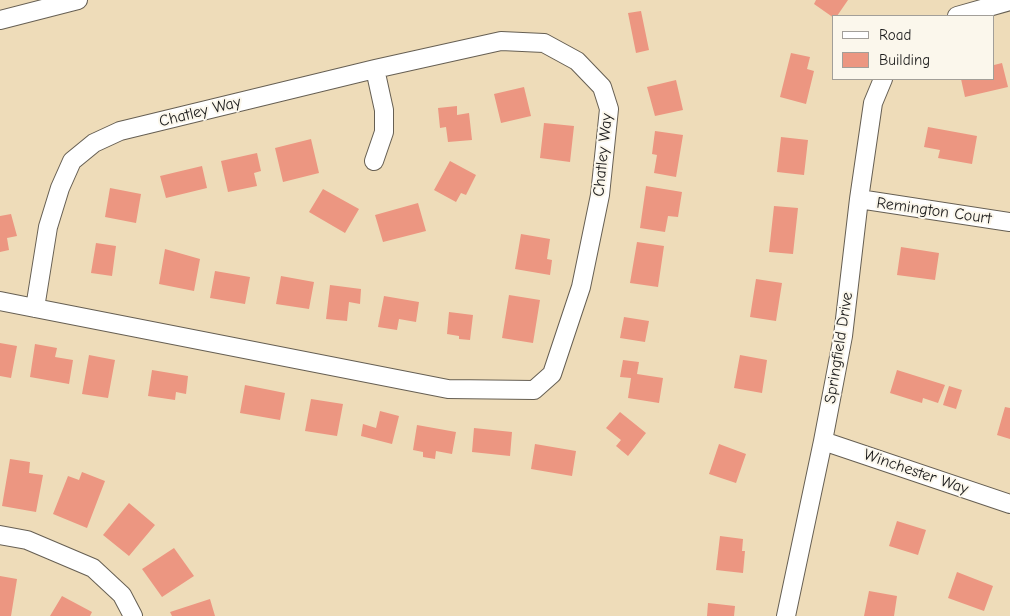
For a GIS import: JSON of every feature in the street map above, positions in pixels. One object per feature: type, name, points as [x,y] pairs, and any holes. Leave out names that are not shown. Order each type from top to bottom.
[{"type":"street","points":[[0,20],[78,0]]},
{"type":"street","points":[[961,15],[1010,1]]},
{"type":"street","name":"Chatley Way","points":[[0,301],[35,308],[448,389],[534,390],[552,374],[581,287],[602,176],[609,109],[602,87],[577,61],[544,43],[501,42],[375,69],[120,131],[94,143],[72,161],[60,188],[48,227],[35,308]]},
{"type":"street","points":[[374,161],[384,132],[384,110],[375,69]]},
{"type":"street","name":"Springfield Drive","points":[[786,616],[843,336],[872,103],[883,80]]},
{"type":"street","name":"Remington Court","points":[[859,200],[1010,222]]},
{"type":"street","name":"Winchester Way","points":[[823,441],[1010,504]]},
{"type":"street","points":[[0,535],[27,540],[93,568],[122,595],[133,616]]},
{"type":"building","points":[[816,0],[848,0],[838,15],[832,15],[832,17],[814,4]]},
{"type":"building","points":[[641,11],[649,50],[636,53],[628,13]]},
{"type":"building","points":[[791,53],[810,57],[807,69],[814,71],[806,104],[780,97]]},
{"type":"building","points":[[1002,63],[1008,87],[965,97],[961,80],[995,80],[995,65]]},
{"type":"building","points":[[676,80],[683,110],[655,116],[647,87]]},
{"type":"building","points":[[524,87],[531,116],[501,123],[494,94]]},
{"type":"building","points":[[457,106],[457,115],[469,113],[472,140],[448,142],[446,127],[440,128],[438,108]]},
{"type":"building","points":[[544,123],[574,126],[570,162],[540,158]]},
{"type":"building","points":[[928,127],[977,136],[972,164],[938,158],[940,150],[924,147]]},
{"type":"building","points":[[655,131],[683,135],[676,177],[654,173],[657,155],[652,154]]},
{"type":"building","points":[[781,137],[808,140],[804,175],[777,172]]},
{"type":"building","points":[[311,139],[319,173],[283,182],[275,148]]},
{"type":"building","points":[[257,153],[261,171],[254,173],[257,186],[228,192],[221,161]]},
{"type":"building","points":[[450,161],[476,175],[466,195],[461,193],[456,202],[434,190]]},
{"type":"building","points":[[202,166],[207,188],[166,198],[160,176]]},
{"type":"building","points":[[646,186],[682,192],[678,217],[668,216],[665,232],[640,228]]},
{"type":"building","points":[[110,188],[141,194],[136,223],[105,217]]},
{"type":"building","points":[[323,189],[359,209],[345,233],[309,212]]},
{"type":"building","points":[[418,203],[426,231],[383,242],[375,215]]},
{"type":"building","points":[[774,206],[798,208],[793,254],[769,252]]},
{"type":"building","points":[[11,214],[17,236],[7,238],[9,250],[0,252],[0,216]]},
{"type":"building","points":[[521,234],[550,239],[547,259],[552,260],[550,275],[515,269]]},
{"type":"building","points":[[637,242],[664,246],[658,287],[630,283]]},
{"type":"building","points":[[96,243],[116,246],[112,276],[91,273]]},
{"type":"building","points":[[901,247],[939,253],[935,280],[897,275]]},
{"type":"building","points":[[165,249],[200,259],[194,291],[159,284]]},
{"type":"building","points":[[215,271],[250,277],[245,304],[210,298]]},
{"type":"building","points":[[281,276],[314,282],[309,309],[276,304]]},
{"type":"building","points":[[756,279],[782,283],[776,321],[750,317]]},
{"type":"building","points":[[330,285],[361,289],[360,304],[349,302],[347,321],[326,319]]},
{"type":"building","points":[[509,295],[540,300],[533,343],[502,338]]},
{"type":"building","points":[[384,296],[419,302],[416,322],[399,319],[397,330],[378,327]]},
{"type":"building","points":[[449,312],[473,315],[470,340],[459,339],[459,336],[447,334]]},
{"type":"building","points":[[624,317],[649,321],[645,342],[620,338]]},
{"type":"building","points":[[0,343],[17,346],[11,378],[0,376]]},
{"type":"building","points":[[35,344],[57,348],[55,357],[73,360],[69,384],[30,377]]},
{"type":"building","points":[[89,355],[115,360],[108,398],[82,394]]},
{"type":"building","points":[[740,355],[767,360],[762,393],[734,388]]},
{"type":"building","points":[[623,360],[639,362],[637,374],[663,378],[659,403],[628,398],[631,378],[620,377]]},
{"type":"building","points":[[152,370],[188,376],[186,394],[176,392],[175,400],[148,396]]},
{"type":"building","points":[[897,370],[945,385],[938,403],[923,398],[922,403],[890,393]]},
{"type":"building","points":[[245,385],[285,393],[280,420],[240,413]]},
{"type":"building","points":[[949,386],[962,390],[956,409],[943,405]]},
{"type":"building","points":[[311,399],[343,404],[337,436],[305,431]]},
{"type":"building","points":[[1005,407],[1010,408],[1010,439],[997,435]]},
{"type":"building","points":[[380,411],[399,416],[392,444],[361,436],[363,424],[376,428]]},
{"type":"building","points":[[620,412],[646,433],[628,456],[616,446],[621,440],[606,428]]},
{"type":"building","points":[[417,425],[456,432],[452,454],[436,451],[435,459],[423,457],[423,452],[413,450]]},
{"type":"building","points":[[474,428],[512,432],[510,456],[472,452]]},
{"type":"building","points":[[535,444],[576,451],[572,476],[531,469]]},
{"type":"building","points":[[719,444],[746,454],[736,483],[709,474]]},
{"type":"building","points":[[10,459],[30,462],[29,473],[43,475],[36,512],[2,506]]},
{"type":"building","points":[[82,472],[105,481],[87,528],[53,514],[68,476],[79,480]]},
{"type":"building","points":[[129,503],[155,525],[129,556],[103,535]]},
{"type":"building","points":[[897,521],[926,530],[918,555],[889,546]]},
{"type":"building","points":[[720,536],[743,539],[742,551],[745,551],[743,573],[716,570]]},
{"type":"building","points":[[174,548],[194,576],[162,597],[142,569]]},
{"type":"building","points":[[957,572],[993,586],[984,611],[948,598]]},
{"type":"building","points":[[0,576],[17,579],[11,616],[0,616]]},
{"type":"building","points":[[869,591],[897,596],[894,616],[864,616]]},
{"type":"building","points":[[62,596],[92,612],[90,616],[50,616]]},
{"type":"building","points":[[210,599],[215,616],[172,616],[170,612]]},
{"type":"building","points":[[708,603],[735,606],[734,616],[707,616]]}]
